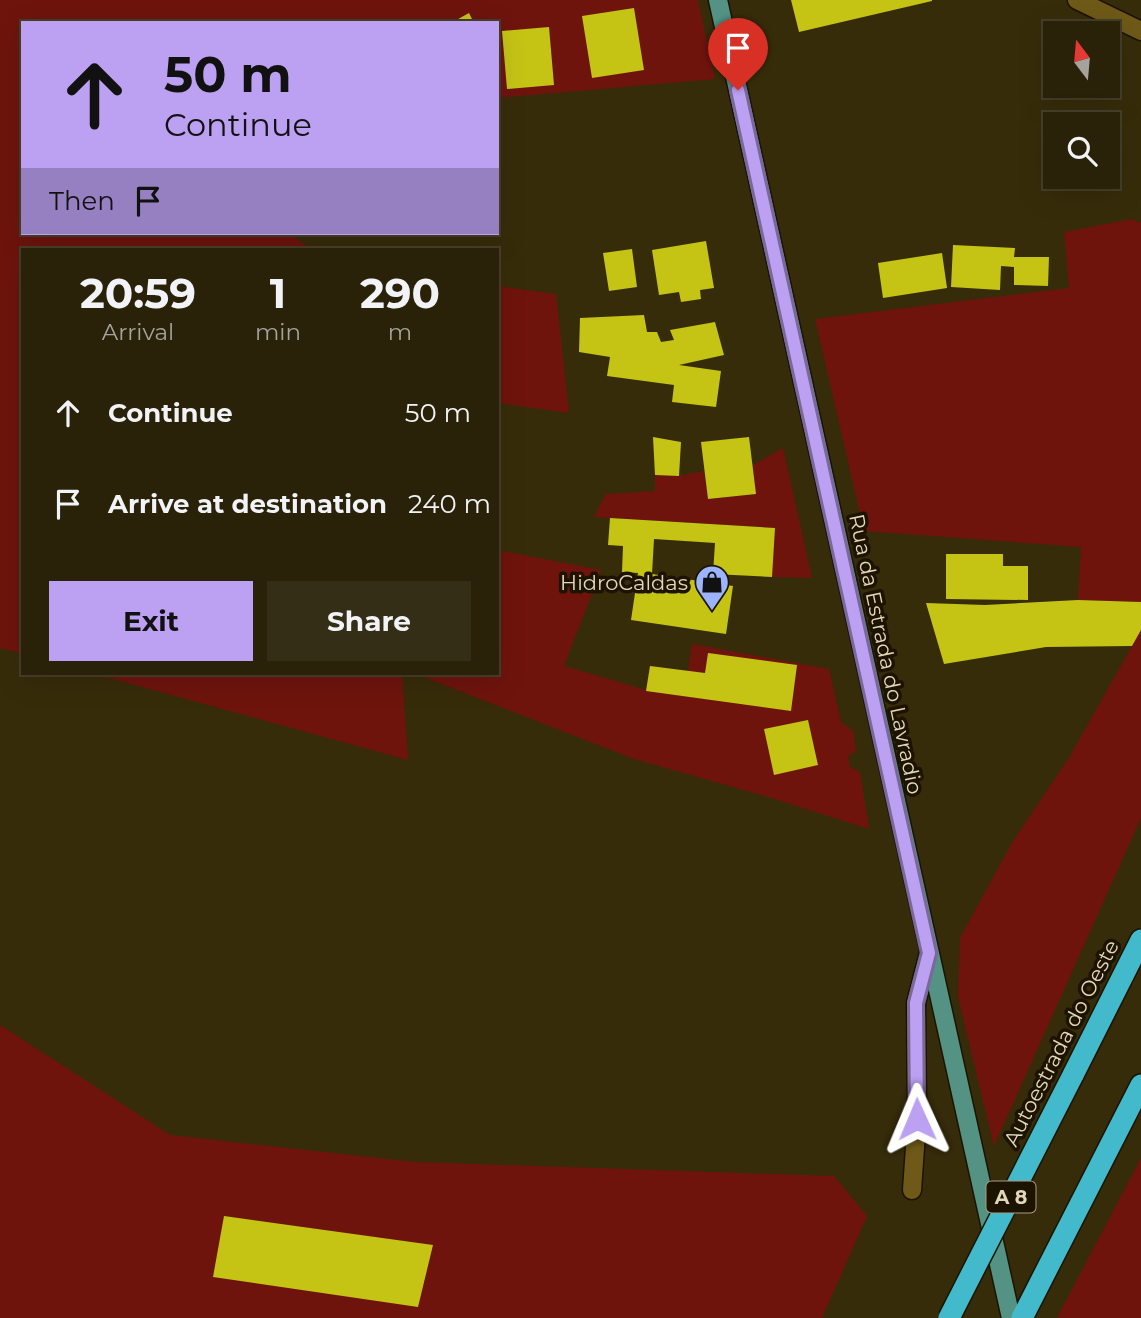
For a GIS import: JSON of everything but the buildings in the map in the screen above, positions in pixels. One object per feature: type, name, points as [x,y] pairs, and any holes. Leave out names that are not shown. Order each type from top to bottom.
[{"type":"highway","name":"Autoestrada do Oeste","points":[[949,1318],[1141,940]]},
{"type":"highway","points":[[1022,1318],[1141,1085]]},
{"type":"main road","name":"Rua da Estrada do Lavradio","points":[[718,0],[1011,1318]]},
{"type":"street","points":[[1077,0],[1141,31]]},
{"type":"street","points":[[912,1190],[917,1119],[916,1003],[929,953]]},
{"type":"shaded area","points":[[0,0],[698,0],[715,79],[499,98],[499,21],[21,21],[21,235],[292,235],[309,248],[21,248],[21,653],[0,648]]},
{"type":"shaded area","points":[[1132,219],[1141,223],[1141,602],[1078,600],[1081,547],[864,531],[815,319],[1069,288],[1064,232]]},
{"type":"shaded area","points":[[499,286],[556,294],[569,413],[499,403]]},
{"type":"shaded area","points":[[783,448],[812,578],[772,577],[775,528],[594,517],[606,494],[655,491],[655,475],[679,476],[704,471],[708,499],[755,494],[753,465]]},
{"type":"shaded area","points":[[499,550],[601,570],[564,666],[646,690],[650,666],[688,671],[692,644],[829,669],[841,722],[853,731],[856,751],[848,756],[850,767],[860,772],[869,829],[634,759],[419,675],[499,675]]},
{"type":"shaded area","points":[[1141,630],[1141,818],[994,1146],[958,997],[960,938],[1013,841],[1070,756]]},
{"type":"shaded area","points":[[99,675],[402,675],[408,760]]},
{"type":"shaded area","points":[[0,1025],[170,1135],[415,1162],[834,1176],[867,1216],[822,1318],[0,1318]]},
{"type":"shaded area","points":[[1141,1158],[1141,1318],[1057,1318]]},
{"type":"place","name":"HidroCaldas","points":[[712,612]]},
{"type":"route","points":[[738,90],[929,953],[916,1003],[917,1119]]}]
